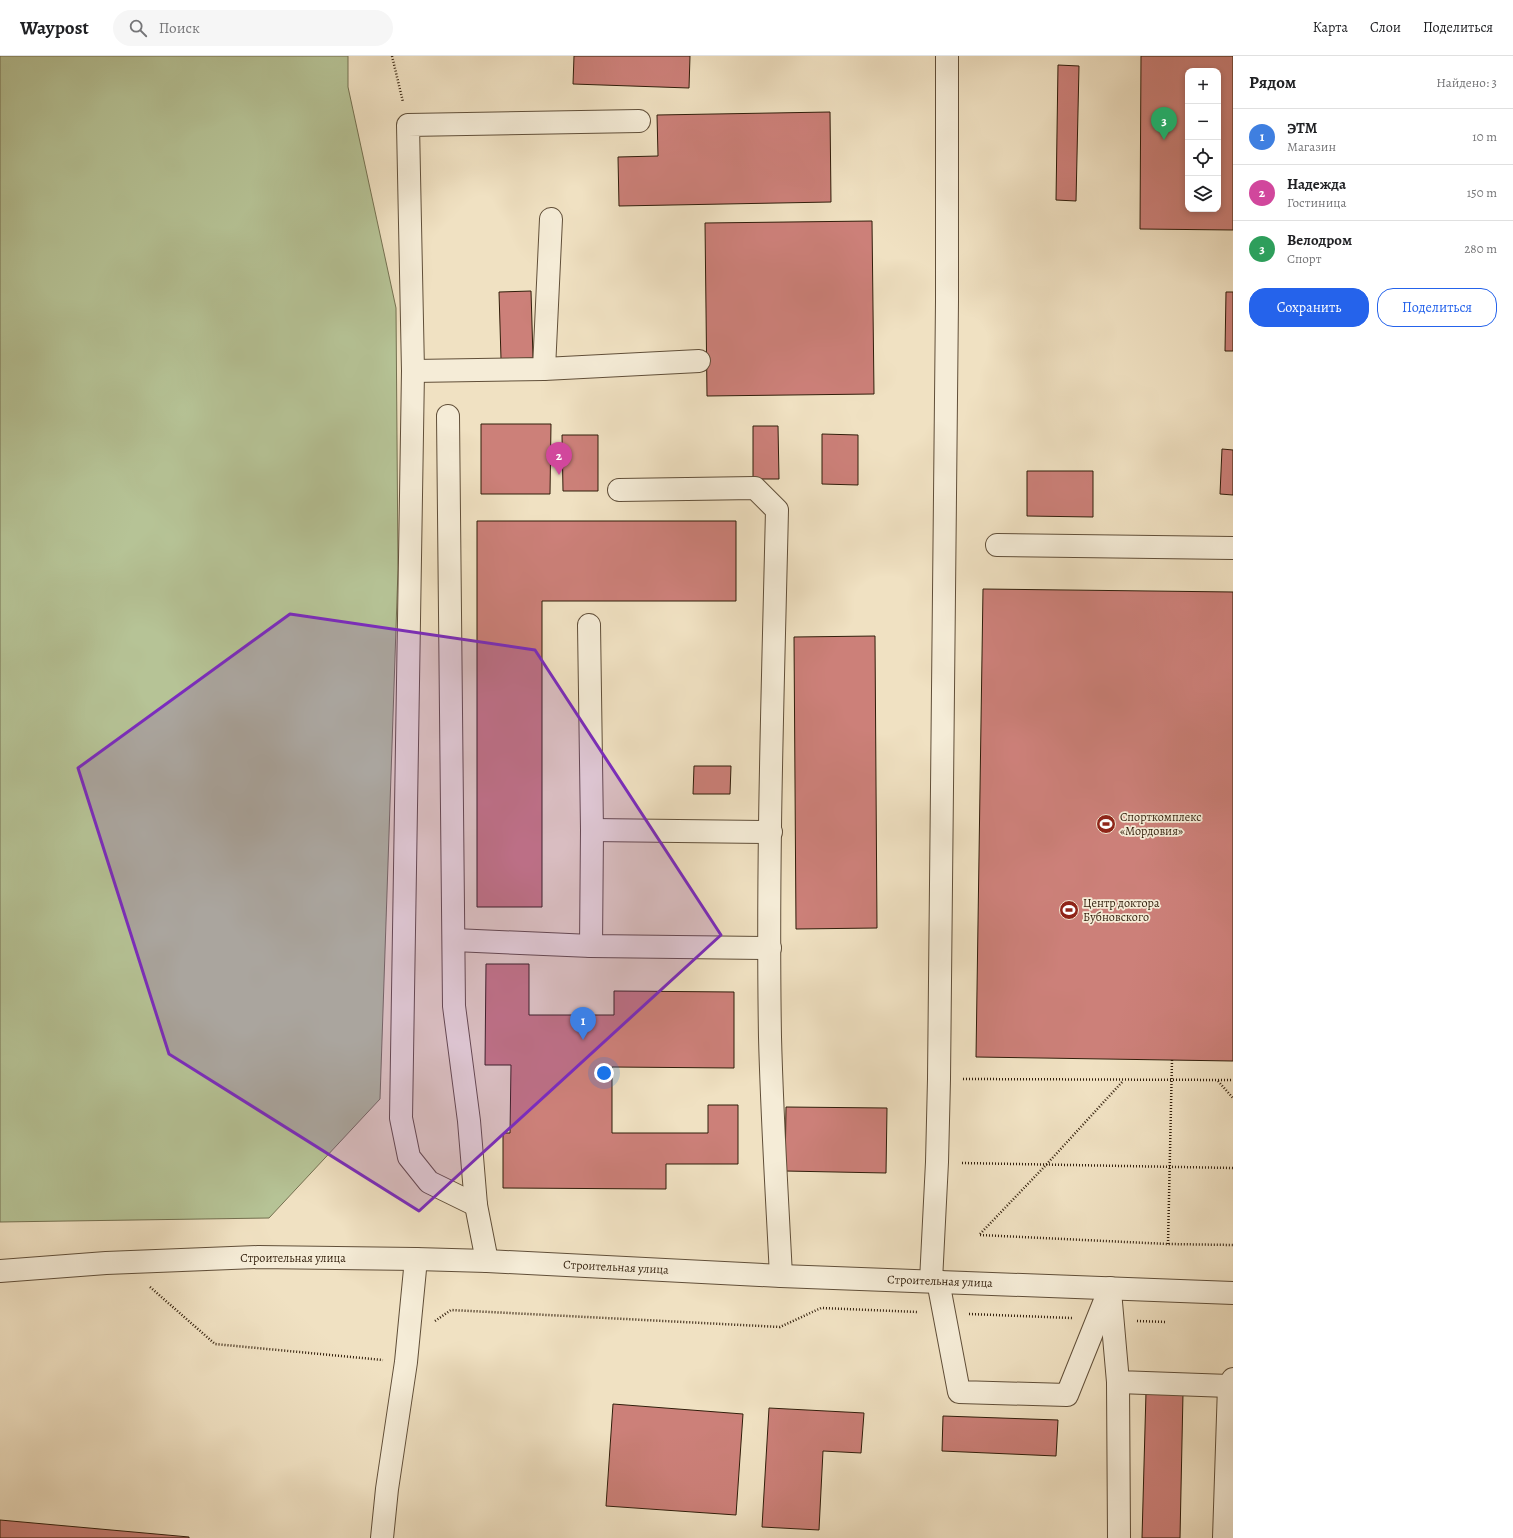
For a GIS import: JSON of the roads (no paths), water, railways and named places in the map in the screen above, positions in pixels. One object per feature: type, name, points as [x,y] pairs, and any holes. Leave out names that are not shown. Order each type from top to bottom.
[{"type":"street","points":[[947,56],[947,301],[939,1079],[935,1281],[944,1313],[959,1392],[1067,1395],[1105,1319],[1110,1288]]},
{"type":"street","points":[[476,1205],[429,1182],[409,1157],[401,1118],[413,371],[408,125],[639,121]]},
{"type":"street","points":[[544,369],[551,219]]},
{"type":"street","points":[[413,371],[544,369],[699,361]]},
{"type":"street","points":[[448,416],[454,1006],[470,1121],[476,1205],[487,1261]]},
{"type":"street","points":[[619,490],[756,488],[777,510],[771,832],[770,1038],[781,1276]]},
{"type":"street","points":[[997,545],[1233,548]]},
{"type":"street","points":[[589,625],[592,830],[591,946]]},
{"type":"street","points":[[592,830],[771,832]]},
{"type":"street","points":[[454,940],[591,946],[770,948]]},
{"type":"street","name":"Строительная улица","points":[[0,1271],[106,1263],[258,1257],[487,1261],[781,1276],[1233,1293]]},
{"type":"street","points":[[382,1538],[387,1489],[406,1362],[416,1260]]},
{"type":"street","points":[[1105,1319],[1118,1382],[1119,1538]]},
{"type":"street","points":[[1118,1382],[1231,1383],[1224,1538]]},
{"type":"place","name":"Велодром","points":[[1164,140]]},
{"type":"place","name":"Надежда","points":[[559,475]]},
{"type":"place","name":"Спорткомплекс «Мордовия»","points":[[1106,824]]},
{"type":"place","name":"Центр доктора Бубновского","points":[[1069,910]]},
{"type":"place","name":"ЭТМ","points":[[583,1040]]}]
